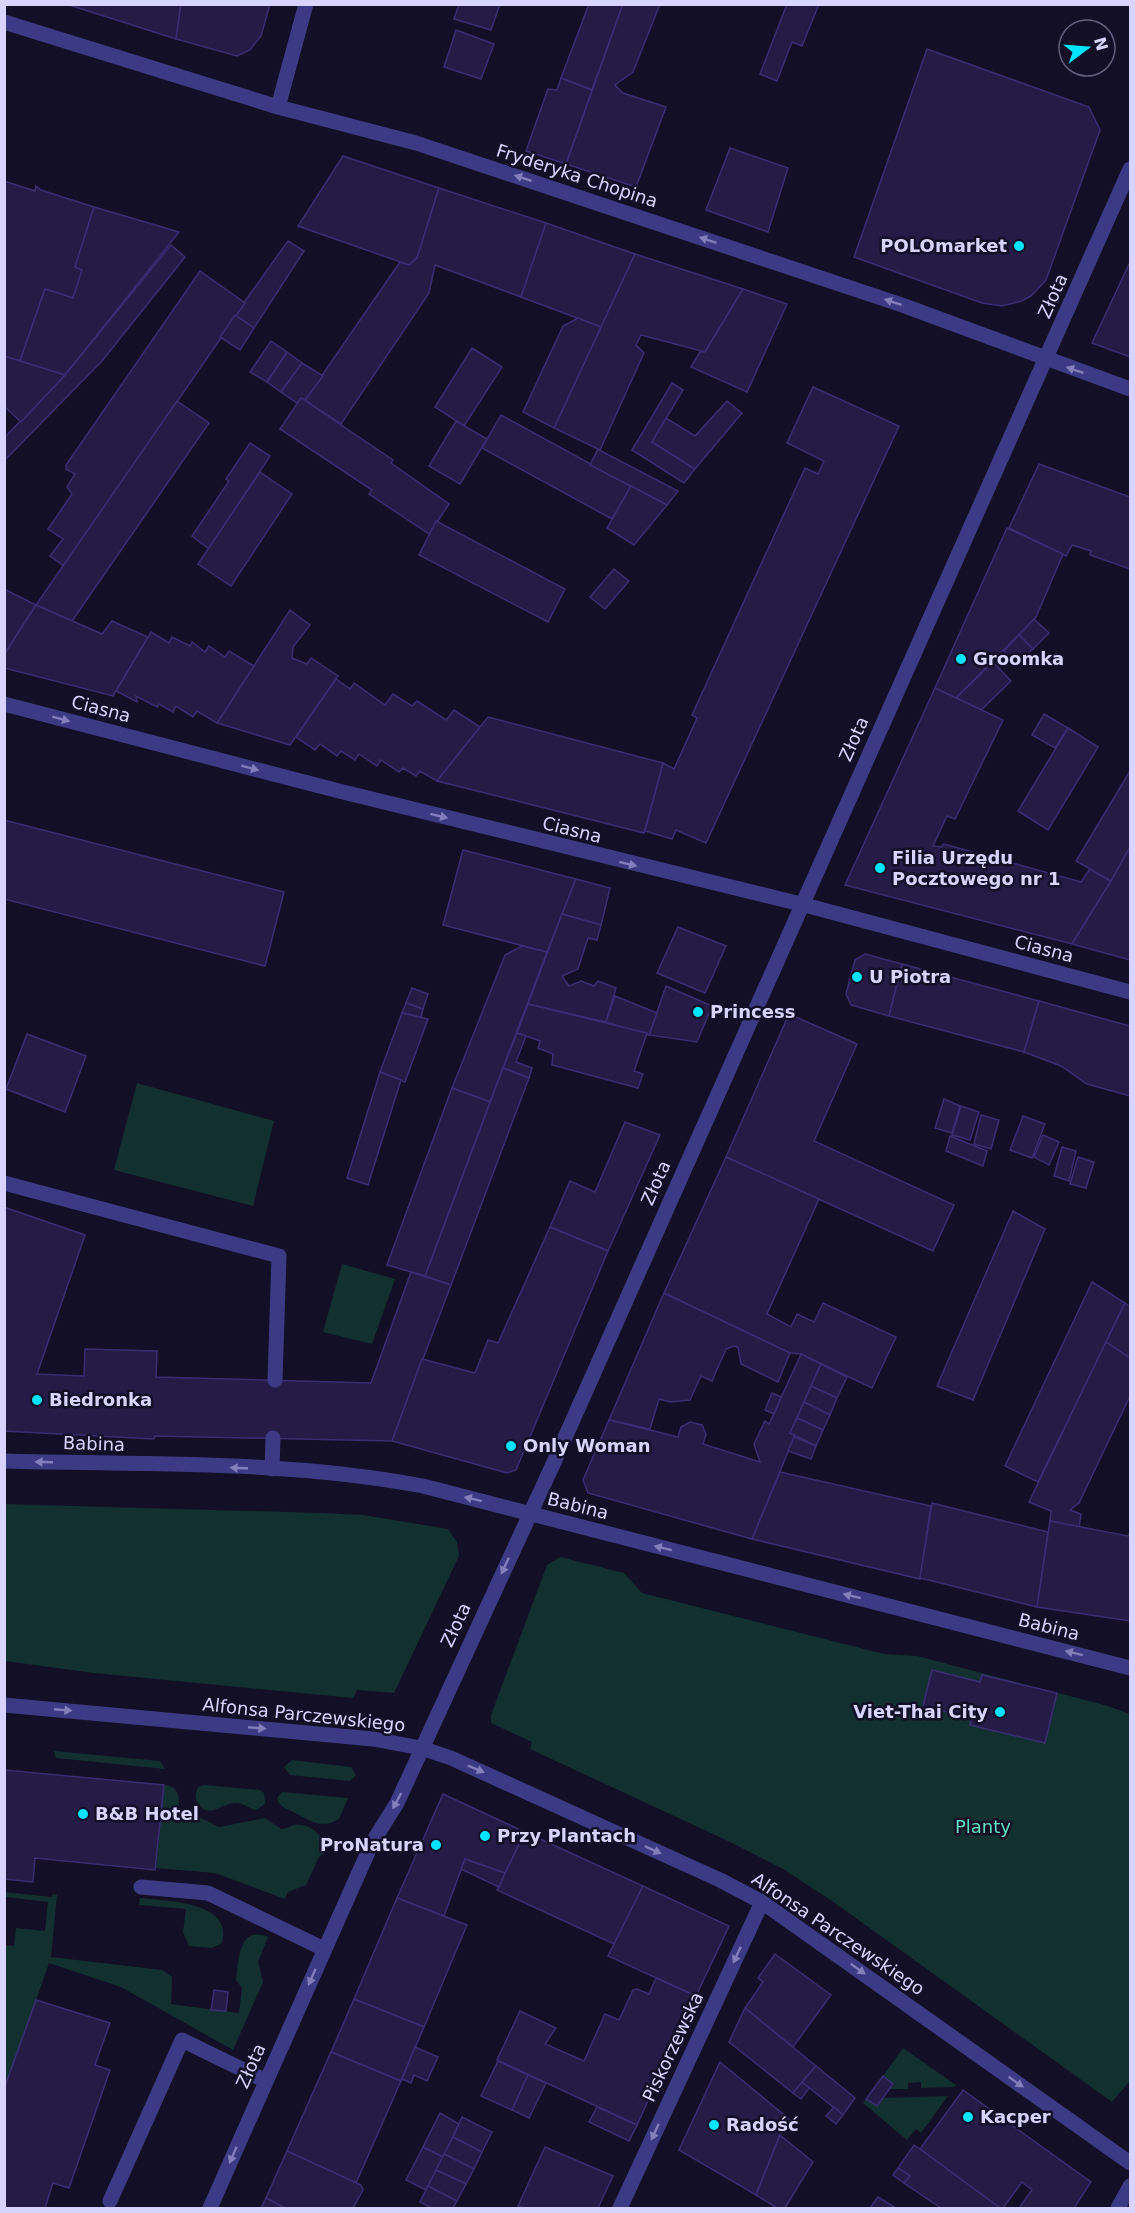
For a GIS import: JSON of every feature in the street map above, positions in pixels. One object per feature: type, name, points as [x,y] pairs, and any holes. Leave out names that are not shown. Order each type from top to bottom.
[{"type":"street","points":[[278,107],[306,4]]},
{"type":"street","name":"Fryderyka Chopina","points":[[4,22],[278,107],[416,143],[902,305],[1046,360],[1131,389]]},
{"type":"street","name":"Złota","points":[[210,2208],[372,1843],[397,1803],[530,1513],[1131,169]]},
{"type":"street","name":"Ciasna","points":[[4,704],[339,791],[801,904],[1131,992]]},
{"type":"street","points":[[4,1183],[279,1256],[275,1380]]},
{"type":"street","points":[[272,1469],[273,1438]]},
{"type":"street","name":"Babina","points":[[4,1461],[272,1469],[381,1478],[530,1513],[1131,1668]]},
{"type":"street","name":"Alfonsa Parczewskiego","points":[[4,1705],[373,1739],[421,1748],[482,1771],[720,1880],[762,1902],[1131,2163]]},
{"type":"street","points":[[141,1887],[208,1893],[324,1950]]},
{"type":"street","name":"Piskorzewska","points":[[620,2208],[762,1902]]},
{"type":"street","points":[[110,2201],[182,2040],[266,2081]]},
{"type":"street","points":[[1118,2208],[1131,2186]]},
{"type":"green space","points":[[137,1083],[274,1121],[253,1206],[114,1170]]},
{"type":"green space","points":[[342,1264],[395,1279],[372,1344],[323,1332]]},
{"type":"green space","points":[[5,1504],[363,1515],[448,1529],[457,1542],[459,1556],[394,1693],[357,1690],[353,1698],[94,1673],[5,1661]]},
{"type":"green space","name":"Planty","points":[[560,1557],[624,1573],[642,1593],[884,1654],[917,1656],[1108,1706],[1130,1714],[1130,2081],[1112,2102],[832,1901],[783,1869],[530,1749],[532,1742],[491,1723],[491,1715],[547,1565]]},
{"type":"green space","points":[[54,1751],[160,1761],[165,1769],[56,1758]]},
{"type":"green space","points":[[292,1760],[351,1767],[356,1775],[350,1781],[290,1775],[284,1767]]},
{"type":"green space","points":[[164,1785],[171,1787],[178,1794],[183,1820],[201,1818],[219,1827],[265,1818],[281,1829],[295,1825],[307,1826],[321,1837],[325,1853],[319,1857],[306,1885],[288,1892],[285,1899],[215,1873],[156,1868]]},
{"type":"green space","points":[[204,1785],[260,1790],[264,1793],[265,1804],[256,1810],[237,1803],[211,1810],[203,1809],[197,1803],[196,1794],[198,1787]]},
{"type":"green space","points":[[282,1792],[348,1798],[339,1819],[321,1824],[281,1806],[277,1798]]},
{"type":"green space","points":[[4,1892],[52,1897],[53,1894],[57,1895],[51,1957],[162,1970],[172,1977],[171,2004],[239,2013],[242,1988],[236,1980],[242,1946],[251,1936],[268,1937],[258,1962],[263,1982],[233,2050],[121,1987],[49,1963],[5,2089],[5,1945],[14,1946],[16,1928],[45,1931],[48,1902],[5,1897]]},
{"type":"green space","points":[[140,1898],[180,1902],[208,1911],[218,1919],[223,1929],[222,1943],[212,1948],[189,1946],[183,1932],[186,1909],[139,1905]]},
{"type":"green space","points":[[903,2048],[956,2085],[954,2087],[921,2088],[921,2082],[908,2083],[908,2089],[889,2089],[893,2084],[883,2076]]},
{"type":"green space","points":[[948,2096],[921,2133],[916,2129],[907,2140],[863,2103],[866,2099],[877,2106],[883,2098]]},
{"type":"building","points":[[66,4],[181,4],[176,39]]},
{"type":"building","points":[[181,4],[270,4],[261,36],[250,50],[237,56],[176,39]]},
{"type":"building","points":[[459,4],[500,4],[491,30],[454,19]]},
{"type":"building","points":[[589,4],[623,4],[592,90],[561,78]]},
{"type":"building","points":[[623,4],[660,4],[633,72],[615,85],[623,93],[666,107],[636,187],[566,164]]},
{"type":"building","points":[[787,4],[819,4],[802,46],[792,42],[777,81],[760,74]]},
{"type":"building","points":[[456,30],[494,44],[481,79],[444,67]]},
{"type":"building","points":[[927,49],[1089,107],[1100,130],[1046,280],[1031,296],[1022,301],[1002,306],[982,303],[854,257]]},
{"type":"building","points":[[561,78],[592,90],[566,164],[526,151],[548,89],[557,90]]},
{"type":"building","points":[[730,148],[788,168],[768,232],[706,210]]},
{"type":"building","points":[[343,156],[439,188],[417,258],[409,265],[298,226]]},
{"type":"building","points":[[4,181],[35,191],[36,186],[41,190],[94,207],[75,267],[82,270],[73,298],[45,289],[20,361],[4,356]]},
{"type":"building","points":[[439,188],[546,223],[521,297],[435,265],[429,293],[341,424],[305,400],[400,262],[409,265],[417,258]]},
{"type":"building","points":[[94,207],[179,232],[65,375],[20,361],[45,289],[73,298],[82,270],[75,267]]},
{"type":"building","points":[[546,223],[635,254],[601,327],[521,297]]},
{"type":"building","points":[[288,241],[304,251],[254,328],[235,315]]},
{"type":"building","points":[[171,245],[185,257],[102,361],[4,461],[4,438],[65,375]]},
{"type":"building","points":[[635,254],[743,289],[705,352],[641,335],[636,345],[644,353],[600,450],[554,428]]},
{"type":"building","points":[[1130,262],[1130,357],[1092,343]]},
{"type":"building","points":[[200,271],[245,303],[64,566],[50,556],[63,539],[48,529],[72,494],[67,487],[75,474],[66,469],[66,465]]},
{"type":"building","points":[[743,289],[787,304],[747,392],[691,367],[700,352],[705,352]]},
{"type":"building","points":[[235,315],[254,328],[240,350],[220,337]]},
{"type":"building","points":[[578,318],[601,327],[554,428],[523,412],[563,326]]},
{"type":"building","points":[[271,341],[287,352],[267,382],[250,372]]},
{"type":"building","points":[[472,348],[502,367],[464,426],[435,407]]},
{"type":"building","points":[[287,352],[302,363],[281,392],[267,382]]},
{"type":"building","points":[[4,356],[65,375],[21,422],[4,406]]},
{"type":"building","points":[[302,363],[323,376],[305,400],[301,398],[297,403],[281,392]]},
{"type":"building","points":[[672,383],[683,390],[652,442],[695,469],[684,483],[632,450]]},
{"type":"building","points":[[813,387],[899,426],[706,843],[676,830],[672,839],[645,831],[663,763],[674,769],[697,718],[692,715],[805,468],[818,474],[824,461],[787,443]]},
{"type":"building","points":[[301,398],[393,460],[391,463],[449,504],[429,534],[369,494],[372,490],[280,429]]},
{"type":"building","points":[[177,401],[209,423],[72,621],[36,605]]},
{"type":"building","points":[[727,401],[742,413],[695,469],[652,442],[666,418],[695,436]]},
{"type":"building","points":[[501,415],[631,486],[612,519],[482,448]]},
{"type":"building","points":[[456,421],[487,439],[460,484],[429,466]]},
{"type":"building","points":[[250,443],[270,456],[209,549],[192,536],[229,481],[226,479]]},
{"type":"building","points":[[598,449],[678,491],[667,505],[590,465]]},
{"type":"building","points":[[1039,464],[1130,497],[1130,569],[1090,555],[1091,551],[1072,545],[1066,556],[1009,528]]},
{"type":"building","points":[[260,472],[292,494],[231,586],[198,564]]},
{"type":"building","points":[[631,486],[667,505],[634,545],[607,528]]},
{"type":"building","points":[[436,521],[565,589],[548,622],[419,555]]},
{"type":"building","points":[[1007,528],[1063,554],[1036,617],[956,698],[935,688]]},
{"type":"building","points":[[614,569],[629,581],[605,609],[590,597]]},
{"type":"building","points":[[4,589],[36,605],[4,655]]},
{"type":"building","points":[[36,605],[102,634],[112,621],[148,637],[113,696],[4,668],[4,655]]},
{"type":"building","points":[[290,610],[310,625],[293,647],[292,658],[307,664],[311,658],[338,676],[290,745],[217,723]]},
{"type":"building","points":[[1034,619],[1049,633],[1033,649],[1019,635]]},
{"type":"building","points":[[151,632],[169,643],[172,637],[190,646],[192,642],[205,652],[209,646],[225,657],[229,651],[254,666],[217,723],[197,711],[193,717],[176,706],[173,712],[136,696],[137,702],[116,691]]},
{"type":"building","points":[[1019,635],[1033,649],[1016,664],[1004,651]]},
{"type":"building","points":[[993,662],[1011,681],[981,710],[956,698]]},
{"type":"building","points":[[336,679],[350,689],[354,683],[385,705],[393,694],[412,706],[417,701],[446,720],[454,710],[480,727],[437,781],[420,771],[416,776],[403,768],[399,772],[381,760],[377,766],[359,754],[355,760],[341,751],[337,756],[320,744],[315,750],[296,737]]},
{"type":"building","points":[[935,688],[1003,720],[955,819],[947,816],[933,846],[941,847],[944,844],[1081,882],[1090,869],[1111,881],[1072,944],[845,885]]},
{"type":"building","points":[[1044,714],[1068,728],[1055,748],[1032,735]]},
{"type":"building","points":[[488,717],[663,763],[644,833],[437,781]]},
{"type":"building","points":[[1068,728],[1098,747],[1048,830],[1018,811]]},
{"type":"building","points":[[1130,771],[1130,847],[1111,881],[1076,861]]},
{"type":"building","points":[[4,820],[284,892],[265,966],[4,899]]},
{"type":"building","points":[[1130,847],[1130,960],[1072,944],[1111,881]]},
{"type":"building","points":[[463,850],[576,879],[547,952],[443,925]]},
{"type":"building","points":[[576,879],[610,888],[601,925],[562,914]]},
{"type":"building","points":[[562,914],[601,925],[597,940],[588,938],[578,969],[562,976],[569,986],[581,981],[594,986],[598,981],[616,988],[606,1022],[528,1004]]},
{"type":"building","points":[[678,927],[726,946],[705,993],[657,973]]},
{"type":"building","points":[[522,946],[547,952],[490,1102],[452,1088],[505,955]]},
{"type":"building","points":[[865,954],[902,964],[889,1016],[851,1005],[846,994],[855,960]]},
{"type":"building","points":[[902,964],[1039,1001],[1024,1052],[889,1016]]},
{"type":"building","points":[[666,986],[712,1006],[697,1042],[649,1035]]},
{"type":"building","points":[[412,988],[428,994],[423,1009],[406,1003]]},
{"type":"building","points":[[615,996],[657,1013],[649,1035],[606,1022]]},
{"type":"building","points":[[1039,1001],[1130,1026],[1130,1096],[1087,1084],[1061,1066],[1024,1052]]},
{"type":"building","points":[[406,1003],[423,1009],[421,1017],[402,1013]]},
{"type":"building","points":[[528,1004],[647,1033],[634,1071],[643,1074],[638,1088],[552,1065],[553,1054],[538,1048],[540,1041],[517,1033]]},
{"type":"building","points":[[402,1013],[428,1019],[405,1082],[380,1072]]},
{"type":"building","points":[[789,1014],[857,1044],[814,1141],[954,1205],[933,1251],[726,1157]]},
{"type":"building","points":[[517,1033],[526,1036],[516,1062],[532,1068],[529,1078],[503,1068]]},
{"type":"building","points":[[27,1034],[86,1056],[65,1112],[6,1089]]},
{"type":"building","points":[[503,1068],[529,1078],[451,1285],[425,1276]]},
{"type":"building","points":[[380,1072],[401,1080],[368,1185],[347,1178]]},
{"type":"building","points":[[452,1088],[490,1102],[425,1276],[387,1265]]},
{"type":"building","points":[[944,1099],[960,1106],[952,1133],[935,1128]]},
{"type":"building","points":[[961,1106],[979,1112],[970,1140],[952,1135]]},
{"type":"building","points":[[981,1115],[999,1120],[991,1149],[974,1144]]},
{"type":"building","points":[[1023,1116],[1045,1124],[1032,1158],[1010,1150]]},
{"type":"building","points":[[625,1122],[660,1135],[608,1251],[550,1227],[570,1181],[595,1192]]},
{"type":"building","points":[[1043,1135],[1059,1142],[1049,1165],[1034,1157]]},
{"type":"building","points":[[950,1136],[987,1151],[983,1166],[946,1151]]},
{"type":"building","points":[[1062,1147],[1076,1151],[1069,1181],[1054,1176]]},
{"type":"building","points":[[726,1157],[819,1199],[767,1314],[791,1327],[797,1314],[814,1322],[823,1303],[896,1337],[872,1388],[801,1354],[790,1353],[664,1293]]},
{"type":"building","points":[[1078,1157],[1094,1162],[1086,1188],[1070,1184]]},
{"type":"building","points":[[4,1207],[85,1235],[37,1374],[84,1376],[85,1349],[157,1351],[156,1377],[371,1383],[411,1272],[451,1285],[392,1441],[155,1436],[154,1439],[4,1431]]},
{"type":"building","points":[[1013,1211],[1045,1229],[973,1400],[937,1386]]},
{"type":"building","points":[[550,1227],[608,1251],[516,1470],[507,1473],[392,1441],[422,1359],[475,1373],[488,1340],[498,1343]]},
{"type":"building","points":[[1092,1282],[1125,1303],[1038,1482],[1005,1466]]},
{"type":"building","points":[[664,1293],[790,1353],[778,1382],[741,1364],[738,1347],[734,1346],[726,1349],[712,1381],[701,1376],[690,1400],[670,1402],[659,1399],[650,1429],[609,1420]]},
{"type":"building","points":[[1125,1303],[1130,1307],[1130,1358],[1106,1342]]},
{"type":"building","points":[[1106,1342],[1130,1358],[1130,1396],[1079,1503],[1070,1510],[1081,1514],[1079,1528],[1050,1521],[1051,1511],[1029,1502]]},
{"type":"building","points":[[801,1354],[821,1364],[790,1433],[795,1435],[752,1539],[588,1493],[583,1480],[609,1420],[678,1437],[681,1427],[690,1422],[702,1425],[706,1434],[703,1444],[760,1462],[754,1444],[765,1421],[769,1424]]},
{"type":"building","points":[[821,1364],[847,1377],[837,1398],[811,1386]]},
{"type":"building","points":[[811,1386],[837,1398],[830,1415],[804,1402]]},
{"type":"building","points":[[772,1393],[781,1397],[774,1414],[765,1410]]},
{"type":"building","points":[[804,1402],[830,1415],[823,1430],[797,1418]]},
{"type":"building","points":[[797,1418],[823,1430],[816,1446],[790,1433]]},
{"type":"building","points":[[794,1437],[816,1446],[811,1459],[788,1451]]},
{"type":"building","points":[[780,1472],[931,1506],[920,1579],[752,1539]]},
{"type":"building","points":[[932,1503],[1048,1532],[1037,1607],[920,1578]]},
{"type":"building","points":[[1050,1521],[1128,1536],[1130,1533],[1130,1621],[1037,1607]]},
{"type":"building","name":"Viet-Thai City","points":[[932,1670],[980,1682],[982,1675],[1057,1693],[1045,1743],[970,1725],[972,1718],[923,1706]]},
{"type":"building","name":"B&B Hotel","points":[[4,1770],[164,1785],[155,1870],[35,1858],[33,1882],[4,1879]]},
{"type":"building","points":[[443,1794],[525,1832],[505,1873],[465,1859],[444,1916],[397,1898]]},
{"type":"building","points":[[525,1832],[643,1886],[614,1944],[497,1890]]},
{"type":"building","points":[[465,1859],[505,1873],[499,1887],[461,1869]]},
{"type":"building","points":[[643,1886],[729,1926],[696,1996],[608,1956]]},
{"type":"building","points":[[397,1898],[467,1925],[424,2027],[354,1999]]},
{"type":"building","points":[[775,1954],[831,1995],[793,2047],[745,2008],[763,1982],[758,1978]]},
{"type":"building","points":[[656,1978],[696,1996],[637,2125],[497,2060],[520,2011],[556,2028],[545,2044],[584,2061],[605,2014],[619,2020],[633,1990],[637,1989],[649,1994]]},
{"type":"building","points":[[214,1990],[228,1992],[226,2011],[211,2010]]},
{"type":"building","points":[[354,1999],[424,2027],[401,2081],[331,2052]]},
{"type":"building","points":[[36,2000],[110,2023],[95,2065],[110,2070],[69,2188],[53,2183],[45,2208],[4,2208],[4,2089]]},
{"type":"building","points":[[745,2008],[816,2066],[793,2093],[729,2042]]},
{"type":"building","points":[[415,2047],[438,2057],[427,2081],[414,2075],[411,2083],[402,2079]]},
{"type":"building","points":[[331,2052],[401,2081],[356,2183],[287,2151]]},
{"type":"building","points":[[498,2061],[528,2075],[512,2110],[481,2096]]},
{"type":"building","points":[[720,2062],[789,2119],[780,2135],[756,2195],[679,2150]]},
{"type":"building","points":[[816,2066],[855,2098],[843,2115],[802,2082]]},
{"type":"building","points":[[528,2075],[546,2083],[529,2118],[512,2110]]},
{"type":"building","points":[[883,2076],[893,2084],[877,2106],[866,2099]]},
{"type":"building","points":[[802,2082],[809,2088],[801,2099],[793,2093]]},
{"type":"building","points":[[963,2090],[1091,2182],[1074,2208],[1019,2208],[1032,2190],[1022,2182],[1003,2208],[1000,2208],[920,2149]]},
{"type":"building","points":[[597,2107],[637,2125],[629,2141],[589,2122]]},
{"type":"building","points":[[834,2107],[843,2115],[836,2124],[826,2116]]},
{"type":"building","points":[[440,2113],[459,2124],[443,2157],[423,2147]]},
{"type":"building","points":[[462,2117],[492,2132],[482,2152],[453,2137]]},
{"type":"building","points":[[780,2135],[813,2162],[785,2208],[777,2208],[756,2195]]},
{"type":"building","points":[[453,2137],[482,2152],[474,2169],[444,2154]]},
{"type":"building","points":[[914,2145],[1000,2208],[941,2208],[904,2183],[910,2176],[898,2168]]},
{"type":"building","points":[[423,2147],[443,2157],[426,2190],[406,2180]]},
{"type":"building","points":[[545,2147],[613,2176],[598,2208],[524,2208],[518,2206]]},
{"type":"building","points":[[287,2151],[361,2185],[363,2190],[353,2208],[285,2208],[266,2198]]},
{"type":"building","points":[[444,2154],[474,2169],[466,2184],[436,2170]]},
{"type":"building","points":[[898,2168],[910,2176],[904,2183],[893,2175]]},
{"type":"building","points":[[436,2170],[466,2184],[457,2201],[428,2186]]},
{"type":"building","points":[[428,2186],[457,2201],[453,2208],[432,2208],[420,2202]]},
{"type":"building","points":[[878,2197],[896,2208],[870,2208]]},
{"type":"building","points":[[266,2198],[285,2208],[261,2208]]},
{"type":"place","name":"POLOmarket","points":[[1019,246]]},
{"type":"place","name":"Groomka","points":[[961,659]]},
{"type":"place","name":"Filia Urzędu Pocztowego nr 1","points":[[880,868]]},
{"type":"place","name":"U Piotra","points":[[857,977]]},
{"type":"place","name":"Princess","points":[[698,1012]]},
{"type":"place","name":"Biedronka","points":[[37,1400]]},
{"type":"place","name":"Only Woman","points":[[511,1446]]},
{"type":"place","name":"Viet-Thai City","points":[[1000,1712]]},
{"type":"place","name":"B&B Hotel","points":[[83,1814]]},
{"type":"place","name":"Przy Plantach","points":[[485,1836]]},
{"type":"place","name":"ProNatura","points":[[436,1845]]},
{"type":"place","name":"Kacper","points":[[968,2117]]},
{"type":"place","name":"Radość","points":[[714,2125]]}]
